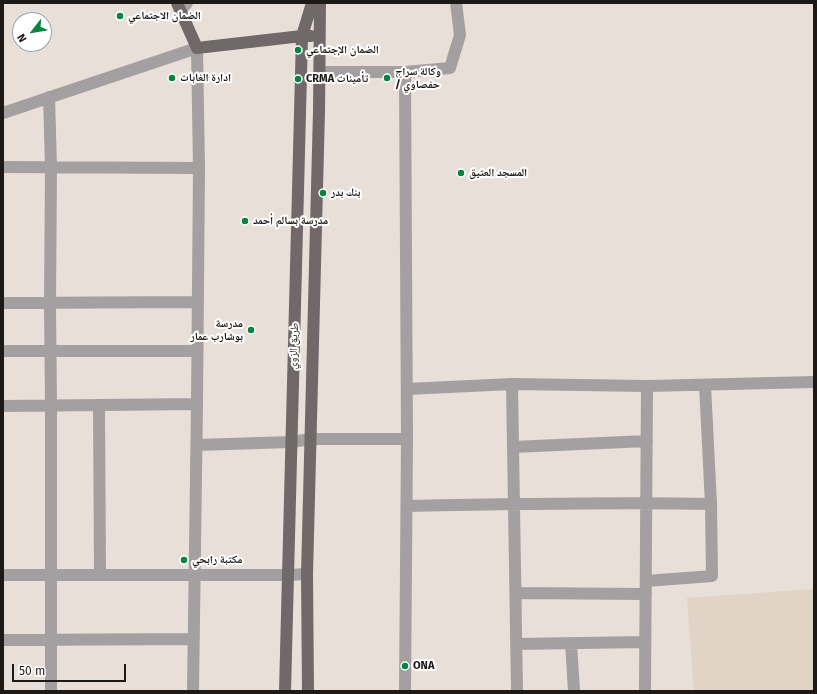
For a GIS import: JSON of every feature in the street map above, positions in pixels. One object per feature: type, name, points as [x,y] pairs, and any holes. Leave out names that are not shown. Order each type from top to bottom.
[{"type":"main road","name":"طريق الزوي","points":[[285,691],[302,36],[312,3]]},
{"type":"main road","name":"طريق الزوي","points":[[308,691],[307,574],[320,72],[320,3]]},
{"type":"main road","points":[[181,6],[196,48],[302,36],[320,36]]},
{"type":"street","points":[[320,72],[405,72],[450,68],[460,34],[456,3]]},
{"type":"street","points":[[3,113],[196,48],[199,168],[193,691]]},
{"type":"street","points":[[405,72],[407,389],[405,691]]},
{"type":"street","points":[[49,97],[51,167],[51,691]]},
{"type":"street","points":[[3,167],[199,168]]},
{"type":"street","points":[[3,303],[197,302]]},
{"type":"street","points":[[3,351],[197,351]]},
{"type":"street","points":[[407,389],[512,384],[647,386],[814,382]]},
{"type":"street","points":[[512,384],[517,691]]},
{"type":"street","points":[[646,581],[712,576],[711,504],[705,384]]},
{"type":"street","points":[[645,691],[647,386]]},
{"type":"street","points":[[3,406],[197,404]]},
{"type":"street","points":[[99,405],[100,575]]},
{"type":"street","points":[[197,445],[291,442],[311,439],[407,439]]},
{"type":"street","points":[[513,447],[647,441]]},
{"type":"street","points":[[407,506],[646,503],[711,504]]},
{"type":"street","points":[[3,575],[307,574]]},
{"type":"street","points":[[516,593],[646,594]]},
{"type":"street","points":[[3,640],[194,640]]},
{"type":"street","points":[[516,644],[645,642]]},
{"type":"street","points":[[572,643],[574,691]]},
{"type":"shaded area","points":[[814,589],[814,691],[694,691],[687,598]]},
{"type":"place","name":"الضمان الاجتماعي","points":[[120,16]]},
{"type":"place","name":"الضمان الإجتماعي","points":[[298,50]]},
{"type":"place","name":"ادارة الغابات","points":[[172,78]]},
{"type":"place","name":"وكالة سراج / حفصاوي","points":[[387,78]]},
{"type":"place","name":"CRMA تأمينات","points":[[298,79]]},
{"type":"place","name":"المسجد العتيق","points":[[461,173]]},
{"type":"place","name":"بنك بدر","points":[[323,193]]},
{"type":"place","name":"مدرسة بسالم أحمد","points":[[245,221]]},
{"type":"place","name":"مدرسة بوشارب عمار","points":[[251,330]]},
{"type":"place","name":"مكتبة رابحي","points":[[184,560]]},
{"type":"place","name":"ONA","points":[[405,666]]}]
